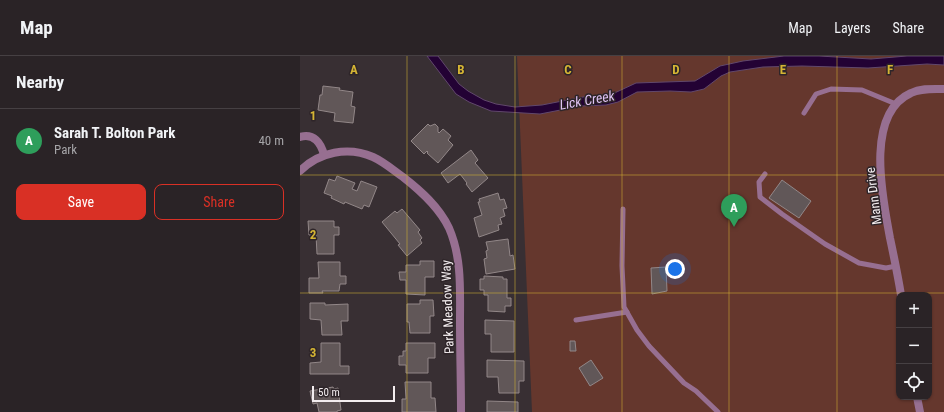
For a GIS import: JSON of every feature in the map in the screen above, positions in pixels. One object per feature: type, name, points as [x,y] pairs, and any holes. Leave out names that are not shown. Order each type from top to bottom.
[{"type":"street","points":[[899,102],[911,93],[921,90],[944,89]]},
{"type":"street","name":"Mann Drive","points":[[899,102],[890,113],[884,126],[881,163],[884,199],[900,292]]},
{"type":"street","points":[[300,137],[308,136],[318,141],[324,155],[311,162],[300,171]]},
{"type":"street","name":"Park Meadow Way","points":[[324,155],[350,151],[365,154],[379,160],[425,195],[436,207],[444,220],[456,249],[460,275],[461,412]]},
{"type":"street","points":[[918,400],[920,412]]},
{"type":"lane","points":[[804,113],[816,94],[831,89],[862,90],[899,102]]},
{"type":"lane","points":[[765,174],[759,182],[760,197],[782,214],[825,244],[859,263],[886,268],[896,266]]},
{"type":"lane","points":[[623,209],[624,307],[637,330],[657,356],[684,383],[696,391],[718,412]]},
{"type":"lane","points":[[576,320],[627,312]]},
{"type":"shaded area","points":[[517,56],[944,56],[944,412],[532,412]]},
{"type":"water","name":"Lick Creek","points":[[427,56],[438,56],[459,84],[468,91],[484,100],[496,104],[515,107],[542,105],[583,97],[608,96],[636,83],[695,81],[720,66],[743,61],[784,56],[819,56],[871,59],[907,56],[944,56],[944,65],[927,64],[868,68],[802,66],[763,67],[730,72],[721,76],[704,89],[691,92],[637,92],[618,102],[606,105],[581,106],[540,114],[491,111],[469,102],[456,94]]},
{"type":"building","points":[[323,86],[340,88],[339,90],[353,92],[351,106],[355,107],[353,123],[334,121],[335,113],[318,110]]},
{"type":"building","points":[[428,124],[430,126],[435,124],[438,127],[439,133],[443,129],[451,136],[448,140],[453,145],[438,163],[427,153],[427,151],[424,154],[411,141]]},
{"type":"building","points":[[471,150],[478,160],[475,163],[488,178],[472,192],[460,174],[448,183],[441,173]]},
{"type":"building","points":[[337,176],[355,183],[352,189],[357,191],[361,181],[377,187],[369,207],[364,205],[362,209],[345,202],[344,204],[331,198],[332,196],[324,193],[329,179],[335,181]]},
{"type":"building","points":[[782,180],[811,201],[799,218],[769,198]]},
{"type":"building","points":[[498,193],[500,200],[504,199],[507,208],[503,209],[505,216],[500,218],[502,224],[498,225],[499,230],[479,237],[474,218],[482,215],[478,202],[480,202],[479,199]]},
{"type":"building","points":[[402,209],[420,230],[418,232],[422,238],[420,240],[422,243],[407,256],[398,245],[400,244],[382,222],[395,211],[397,213]]},
{"type":"building","points":[[308,221],[334,221],[334,227],[339,227],[339,235],[334,235],[334,254],[317,254],[316,235],[309,235]]},
{"type":"building","points":[[508,239],[510,256],[513,255],[515,269],[486,274],[484,259],[487,258],[486,251],[488,250],[486,242]]},
{"type":"building","points":[[420,261],[434,261],[434,277],[425,277],[425,295],[406,294],[406,280],[400,280],[399,272],[406,272],[406,265],[420,265]]},
{"type":"building","points":[[318,262],[340,262],[340,276],[346,276],[346,284],[340,284],[339,291],[309,293],[309,278],[319,278]]},
{"type":"building","points":[[666,267],[667,291],[652,294],[651,268]]},
{"type":"building","points":[[484,276],[503,277],[503,279],[507,279],[507,298],[511,298],[511,306],[505,306],[505,312],[488,311],[488,295],[484,295],[484,290],[480,290],[480,279],[484,279]]},
{"type":"building","points":[[420,300],[433,300],[434,316],[430,316],[430,333],[410,333],[409,322],[407,322],[407,304],[420,304]]},
{"type":"building","points":[[310,303],[325,303],[325,305],[348,304],[348,321],[341,321],[342,335],[322,335],[321,320],[310,319]]},
{"type":"building","points":[[485,320],[514,321],[514,352],[491,352],[491,334],[485,334]]},
{"type":"building","points":[[570,341],[575,341],[576,351],[570,351]]},
{"type":"building","points":[[321,343],[340,343],[340,366],[349,366],[349,374],[310,374],[310,363],[321,362]]},
{"type":"building","points":[[406,343],[435,343],[435,358],[428,358],[428,373],[406,373],[406,365],[399,365],[399,356],[403,356],[403,351],[406,351]]},
{"type":"building","points":[[487,360],[524,361],[524,381],[519,381],[519,393],[499,393],[498,377],[487,377]]},
{"type":"building","points":[[591,360],[603,378],[590,386],[579,368]]},
{"type":"building","points":[[405,382],[431,382],[431,398],[435,398],[436,412],[402,412],[402,399],[406,399]]},
{"type":"building","points":[[333,387],[334,389],[338,388],[341,410],[337,412],[319,412],[317,403],[313,404],[310,391]]},
{"type":"building","points":[[487,401],[518,402],[518,412],[487,412]]},
{"type":"place","name":"Sarah T. Bolton Park","points":[[734,227]]}]
